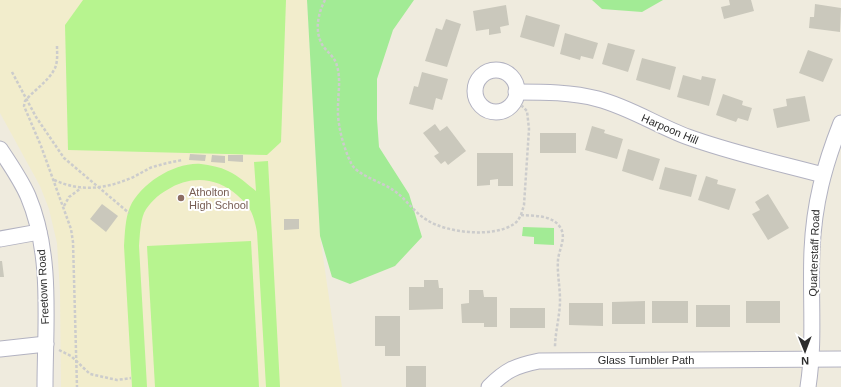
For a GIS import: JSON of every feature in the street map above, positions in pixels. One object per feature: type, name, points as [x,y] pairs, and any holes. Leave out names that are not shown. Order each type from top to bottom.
[{"type":"street","name":"Harpoon Hill","points":[[516,96],[552,92],[576,94],[599,99],[686,137],[713,146],[823,175]]},
{"type":"street","name":"Quarterstaff Road","points":[[808,387],[812,328],[812,251],[817,202],[823,175],[841,124]]},
{"type":"street","name":"Freetown Road","points":[[0,149],[28,195],[38,224],[44,260],[45,387]]},
{"type":"street","points":[[0,239],[39,232]]},
{"type":"street","points":[[0,349],[45,346]]},
{"type":"street","name":"Glass Tumbler Path","points":[[489,387],[498,377],[512,368],[539,361],[841,359]]},
{"type":"path","points":[[325,0],[318,20],[318,32],[323,46],[334,59],[337,66],[337,109],[339,127],[351,164],[356,171],[381,182],[403,196],[417,213],[427,221],[453,230],[470,232],[489,231],[503,228],[514,223],[521,215],[524,205],[529,128],[527,111],[516,96]]},
{"type":"path","points":[[57,46],[55,68],[46,80],[26,99],[24,106],[72,229],[77,387]]},
{"type":"path","points":[[12,72],[36,117],[64,158],[100,187],[128,213]]},
{"type":"path","points":[[54,180],[64,185],[81,188],[106,187],[132,178],[151,168],[183,160]]},
{"type":"path","points":[[63,206],[69,197],[81,188]]},
{"type":"path","points":[[521,215],[548,218],[561,227],[563,233],[558,260],[560,298],[559,318],[555,331],[555,361]]},
{"type":"path","points":[[45,346],[57,349],[71,356],[90,374],[117,380],[131,378]]},
{"type":"shaded area","name":"Atholton High School","points":[[0,0],[307,0],[320,236],[342,387],[61,387],[60,292],[57,243],[49,209],[40,186],[0,113]]},
{"type":"green space","points":[[83,0],[286,0],[281,142],[267,155],[68,150],[65,25]]},
{"type":"green space","points":[[307,0],[414,0],[393,30],[377,79],[377,119],[379,147],[409,194],[422,237],[395,266],[350,284],[332,277],[320,236]]},
{"type":"green space","points":[[592,0],[663,0],[642,12],[602,9]]},
{"type":"green space","points":[[268,161],[280,387],[266,387],[257,232],[253,217],[245,203],[229,189],[212,182],[194,180],[176,185],[164,192],[151,203],[144,213],[140,229],[139,246],[147,387],[132,387],[124,246],[127,216],[135,198],[150,182],[170,170],[191,164],[218,167],[232,173],[256,191],[254,162]]},
{"type":"green space","points":[[523,227],[554,228],[554,245],[534,244],[534,237],[522,236]]},
{"type":"green space","points":[[251,241],[259,387],[155,387],[147,246]]},
{"type":"building","points":[[729,0],[751,0],[754,11],[724,19],[721,7],[730,5]]},
{"type":"building","points":[[815,4],[841,8],[840,32],[809,28],[810,17],[814,17]]},
{"type":"building","points":[[506,5],[509,25],[500,27],[501,33],[489,35],[489,29],[476,31],[473,11]]},
{"type":"building","points":[[526,15],[560,25],[554,47],[520,37]]},
{"type":"building","points":[[446,19],[461,24],[447,67],[425,61],[436,28],[442,30]]},
{"type":"building","points":[[565,33],[598,43],[593,59],[581,56],[580,60],[560,54]]},
{"type":"building","points":[[608,43],[635,50],[628,72],[602,64]]},
{"type":"building","points":[[808,50],[833,59],[823,82],[799,73]]},
{"type":"building","points":[[642,58],[676,67],[670,90],[636,80]]},
{"type":"building","points":[[422,72],[448,79],[442,100],[436,98],[433,110],[409,104],[414,86],[418,87]]},
{"type":"building","points":[[683,75],[701,80],[702,76],[716,79],[709,106],[677,97]]},
{"type":"building","points":[[723,94],[743,101],[742,105],[752,108],[748,121],[738,118],[736,122],[716,115]]},
{"type":"building","points":[[805,96],[810,121],[777,128],[773,109],[787,106],[786,99]]},
{"type":"building","points":[[435,124],[440,131],[447,126],[466,151],[448,165],[445,161],[441,164],[434,156],[439,153],[423,133]]},
{"type":"building","points":[[592,126],[605,130],[604,133],[623,139],[617,159],[585,150]]},
{"type":"building","points":[[540,133],[576,133],[576,153],[540,153]]},
{"type":"building","points":[[628,149],[660,159],[653,181],[622,171]]},
{"type":"building","points":[[477,153],[513,153],[513,186],[498,186],[498,179],[490,180],[490,185],[477,186]]},
{"type":"building","points":[[190,154],[206,155],[205,161],[189,160]]},
{"type":"building","points":[[212,155],[225,156],[225,163],[211,162]]},
{"type":"building","points":[[228,155],[243,155],[243,162],[228,161]]},
{"type":"building","points":[[665,167],[697,175],[691,197],[659,189]]},
{"type":"building","points":[[706,176],[718,180],[717,184],[736,189],[729,210],[698,200]]},
{"type":"building","points":[[768,194],[789,228],[768,240],[752,214],[760,210],[755,202]]},
{"type":"building","points":[[102,204],[118,216],[106,232],[90,219]]},
{"type":"building","points":[[284,219],[299,219],[299,229],[284,230]]},
{"type":"building","points":[[0,261],[2,261],[4,277],[0,277]]},
{"type":"building","points":[[424,280],[438,280],[439,288],[443,288],[443,309],[409,310],[409,287],[424,287]]},
{"type":"building","points":[[469,290],[483,290],[484,297],[497,297],[497,327],[484,327],[484,323],[462,323],[461,304],[469,303]]},
{"type":"building","points":[[645,301],[645,324],[612,324],[612,302]]},
{"type":"building","points":[[652,301],[688,301],[688,323],[652,323]]},
{"type":"building","points":[[746,301],[780,301],[780,323],[746,323]]},
{"type":"building","points":[[569,303],[603,303],[603,326],[569,325]]},
{"type":"building","points":[[696,305],[730,305],[730,327],[696,327]]},
{"type":"building","points":[[510,308],[545,308],[545,328],[510,328]]},
{"type":"building","points":[[375,316],[400,316],[400,356],[385,356],[385,346],[375,346]]},
{"type":"building","points":[[406,366],[426,366],[426,387],[406,387]]},
{"type":"place","name":"Atholton High School","points":[[181,198]]}]
